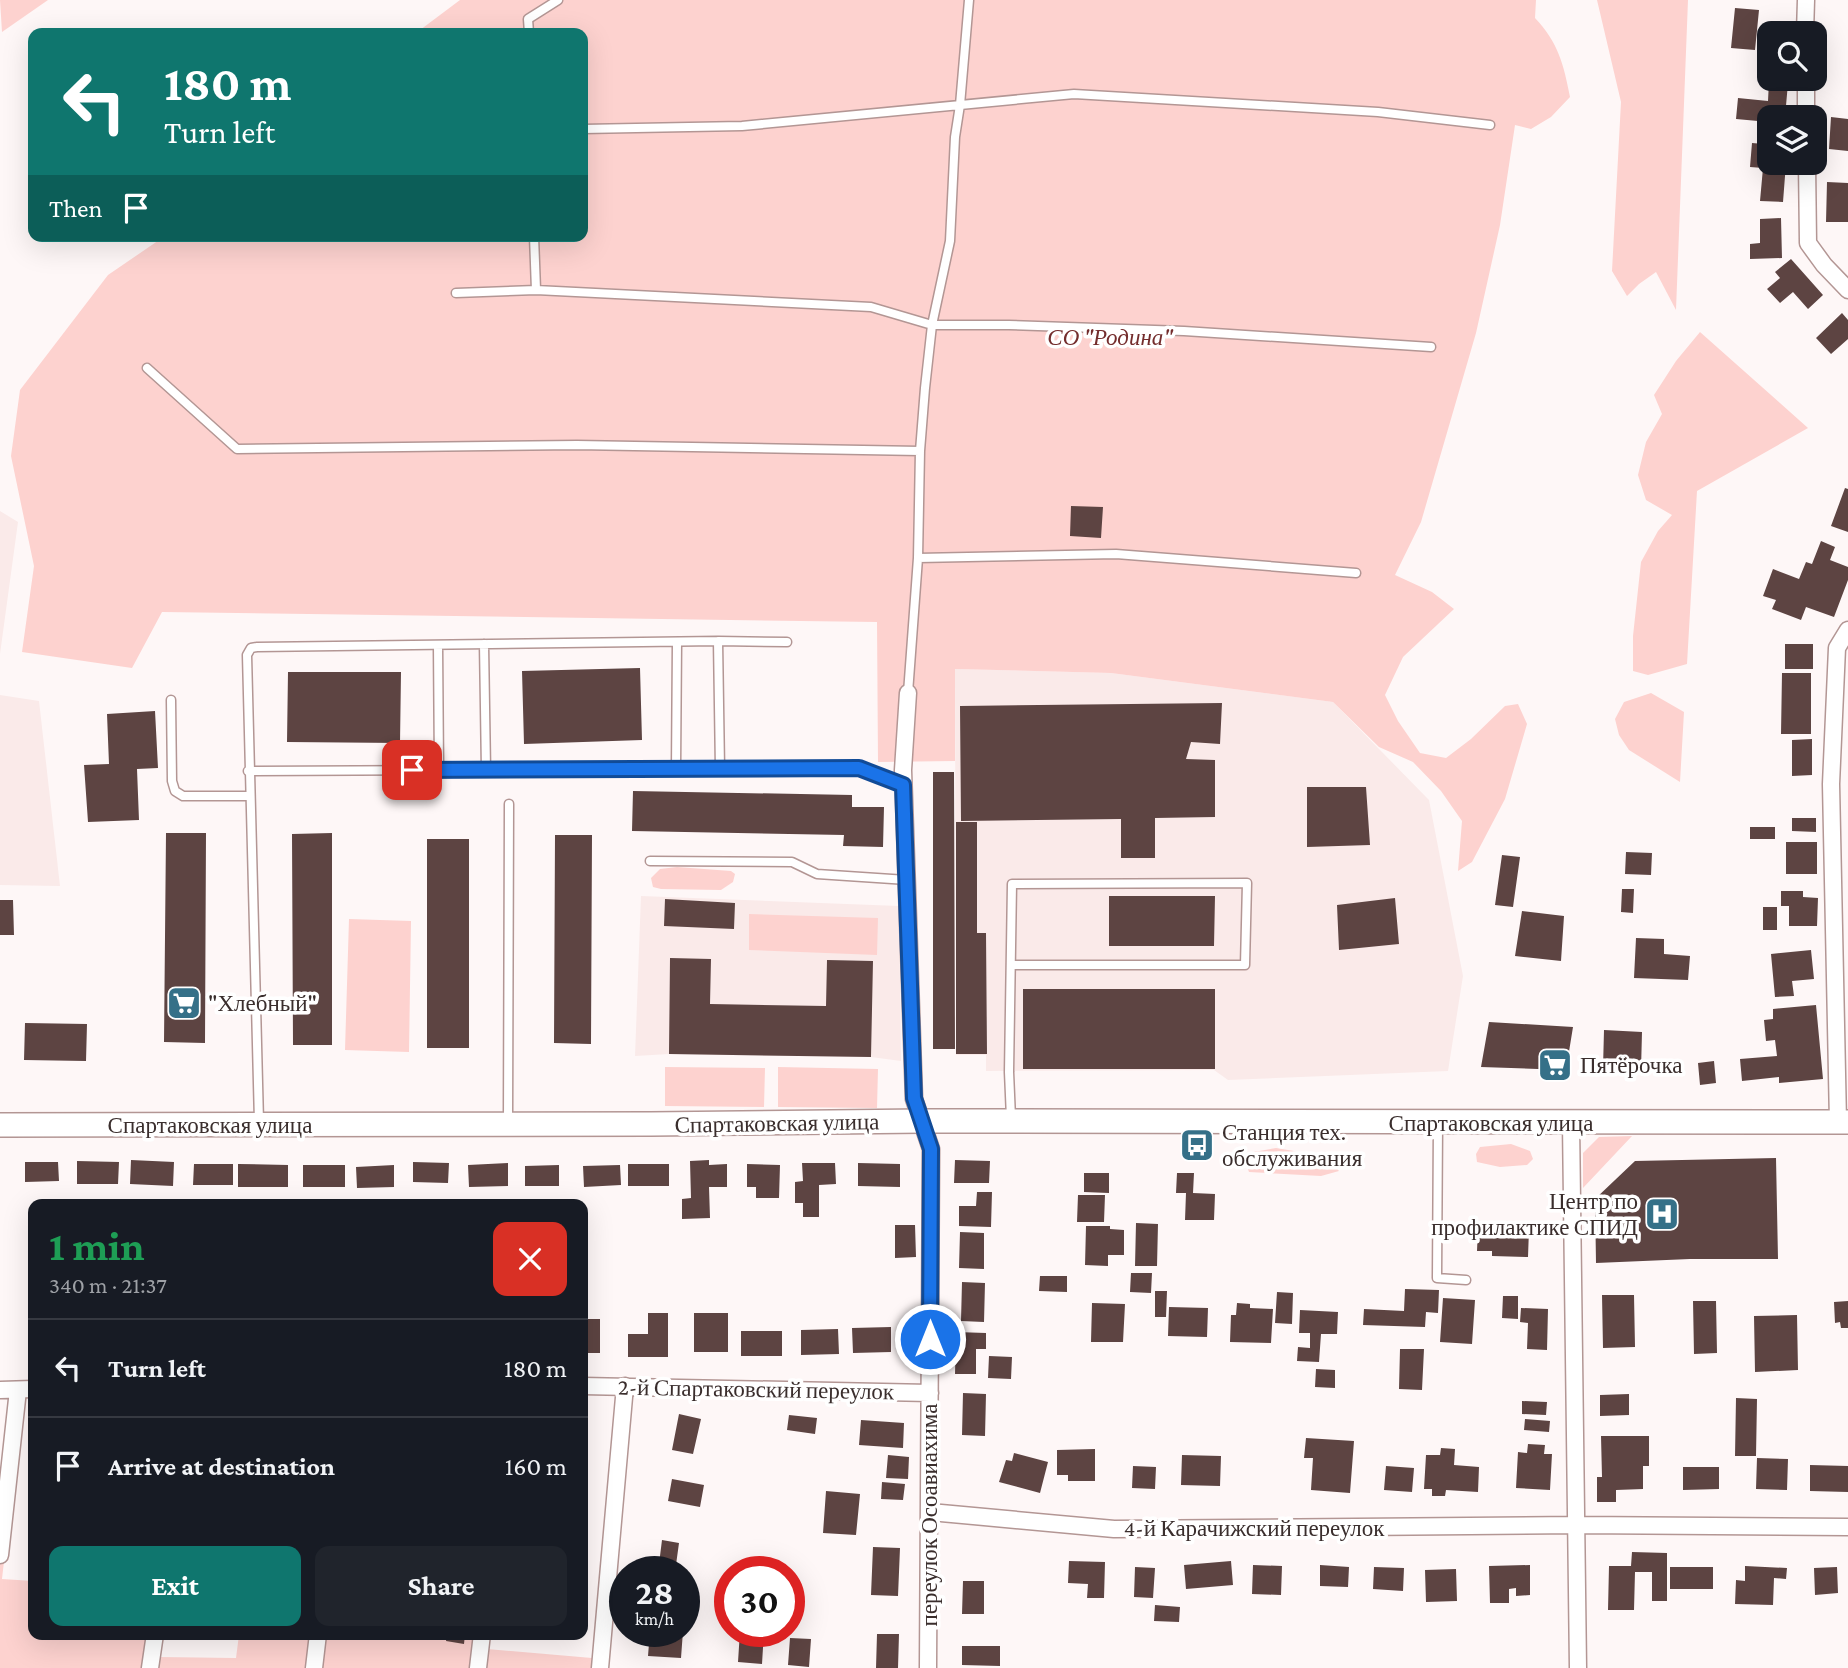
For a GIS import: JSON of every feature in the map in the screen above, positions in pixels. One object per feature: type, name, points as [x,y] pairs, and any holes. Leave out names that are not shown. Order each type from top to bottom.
[{"type":"street","points":[[1805,21],[1806,0]]},
{"type":"street","points":[[1807,175],[1808,243],[1848,290]]},
{"type":"street","points":[[1843,1122],[1831,784],[1837,648],[1848,630]]},
{"type":"street","name":"переулок Осоавиахима","points":[[908,693],[903,785],[914,1098],[931,1149],[928,1668]]},
{"type":"street","name":"Спартаковская улица","points":[[0,1125],[923,1121],[1438,1121],[1571,1124],[1843,1122]]},
{"type":"street","points":[[1571,1124],[1578,1668]]},
{"type":"street","name":"2-й Спартаковский переулок","points":[[588,1386],[930,1393]]},
{"type":"street","points":[[600,1668],[625,1386]]},
{"type":"street","points":[[0,1390],[25,1389],[0,1555]]},
{"type":"street","name":"4-й Карачижский переулок","points":[[930,1512],[1114,1529],[1578,1525],[1848,1527]]},
{"type":"street","points":[[150,1668],[154,1640]]},
{"type":"street","points":[[314,1668],[317,1640]]},
{"type":"street","points":[[478,1668],[481,1640]]},
{"type":"lane","points":[[529,28],[528,19],[558,0]]},
{"type":"lane","points":[[908,693],[918,558],[920,451],[933,325],[950,241],[955,137],[969,0]]},
{"type":"lane","points":[[588,129],[742,126],[1074,94],[1378,112],[1490,125]]},
{"type":"lane","points":[[534,242],[536,290]]},
{"type":"lane","points":[[456,293],[536,290],[871,307],[933,325],[1184,331],[1431,347]]},
{"type":"lane","points":[[147,368],[237,449],[577,445],[920,451]]},
{"type":"lane","points":[[918,558],[1116,554],[1356,573]]},
{"type":"lane","points":[[718,641],[720,769]]},
{"type":"lane","points":[[676,769],[677,642]]},
{"type":"lane","points":[[259,1125],[248,771],[247,655],[251,648],[787,642]]},
{"type":"lane","points":[[484,644],[486,770]]},
{"type":"lane","points":[[438,645],[439,770]]},
{"type":"lane","points":[[171,700],[172,781],[175,791],[183,796],[249,796]]},
{"type":"lane","points":[[248,771],[859,768],[903,785]]},
{"type":"lane","points":[[508,1124],[509,804]]},
{"type":"lane","points":[[650,861],[792,862],[817,874],[906,880]]},
{"type":"lane","points":[[1011,965],[1245,965],[1247,883],[1012,884],[1009,1072],[1012,1121]]},
{"type":"lane","points":[[1438,1121],[1437,1278],[1466,1280]]},
{"type":"shaded area","points":[[0,511],[18,522],[0,654]]},
{"type":"shaded area","points":[[955,669],[1111,673],[1333,702],[1429,800],[1463,976],[1448,1071],[1228,1080],[1214,1070],[986,1071],[986,1055],[956,1055]]},
{"type":"shaded area","points":[[0,695],[39,701],[60,886],[0,885]]},
{"type":"shaded area","points":[[641,896],[899,906],[901,1061],[871,1057],[669,1054],[635,1056]]},
{"type":"green space","points":[[0,0],[48,0],[2,32]]},
{"type":"green space","name":"СО \"Родина\"","points":[[460,0],[1536,0],[1535,18],[1559,55],[1570,97],[1551,117],[1531,129],[1515,125],[1500,225],[1476,333],[1421,522],[1395,575],[1432,592],[1454,609],[1403,657],[1385,695],[1398,721],[1420,753],[1446,758],[1471,739],[1505,706],[1518,704],[1527,724],[1505,799],[1472,862],[1458,871],[1462,821],[1441,791],[1413,762],[1379,747],[1333,702],[1111,673],[955,669],[955,761],[878,762],[877,622],[162,612],[132,668],[22,652],[34,566],[11,456],[20,390],[108,275],[156,242],[588,242],[588,28],[423,28]]},
{"type":"green space","points":[[1597,0],[1688,0],[1676,310],[1656,272],[1627,296],[1612,271],[1621,102]]},
{"type":"green space","points":[[1700,332],[1808,428],[1697,491],[1687,664],[1648,675],[1633,671],[1633,636],[1641,562],[1658,531],[1672,515],[1646,500],[1638,475],[1646,442],[1662,414],[1654,395],[1676,361]]},
{"type":"green space","points":[[1651,693],[1684,712],[1680,782],[1629,750],[1619,735],[1615,719],[1624,702]]},
{"type":"green space","points":[[677,867],[731,871],[735,874],[733,882],[721,890],[653,887],[651,878],[660,869]]},
{"type":"green space","points":[[749,914],[878,918],[877,955],[749,950]]},
{"type":"green space","points":[[349,919],[411,921],[409,1052],[345,1050]]},
{"type":"green space","points":[[665,1067],[765,1068],[764,1107],[665,1106]]},
{"type":"green space","points":[[778,1067],[878,1069],[877,1108],[778,1107]]},
{"type":"green space","points":[[1632,1136],[1583,1188],[1583,1153],[1599,1137]]},
{"type":"green space","points":[[1511,1144],[1530,1151],[1533,1159],[1527,1165],[1500,1167],[1477,1162],[1476,1154],[1480,1147]]},
{"type":"green space","points":[[1276,1148],[1294,1151],[1315,1162],[1319,1158],[1326,1159],[1339,1171],[1321,1176],[1249,1172],[1244,1158],[1248,1153]]},
{"type":"green space","points":[[0,1499],[11,1499],[2,1579],[28,1581],[28,1640],[160,1640],[158,1657],[236,1658],[238,1640],[476,1640],[475,1648],[592,1658],[591,1668],[0,1668]]},
{"type":"building","points":[[1735,8],[1759,10],[1755,50],[1731,48]]},
{"type":"building","points":[[1768,91],[1787,91],[1786,105],[1757,105],[1757,121],[1736,119],[1738,98],[1768,101]]},
{"type":"building","points":[[1831,117],[1848,119],[1848,151],[1829,149]]},
{"type":"building","points":[[1752,143],[1757,143],[1757,168],[1750,167]]},
{"type":"building","points":[[1762,175],[1785,175],[1783,202],[1760,201]]},
{"type":"building","points":[[1827,182],[1848,183],[1848,222],[1826,222]]},
{"type":"building","points":[[1781,218],[1782,258],[1750,259],[1750,244],[1760,243],[1760,219]]},
{"type":"building","points":[[1791,259],[1823,295],[1808,309],[1793,292],[1780,303],[1767,289],[1780,278],[1775,272]]},
{"type":"building","points":[[1842,313],[1848,320],[1848,339],[1831,354],[1816,338]]},
{"type":"building","points":[[1845,488],[1848,489],[1848,532],[1831,526]]},
{"type":"building","points":[[1071,506],[1103,507],[1101,538],[1070,536]]},
{"type":"building","points":[[1821,541],[1835,547],[1830,560],[1848,567],[1848,580],[1834,617],[1806,607],[1801,620],[1772,609],[1776,600],[1763,596],[1773,569],[1799,579],[1806,562],[1812,564]]},
{"type":"building","points":[[1785,644],[1813,644],[1813,669],[1785,669]]},
{"type":"building","points":[[640,668],[642,740],[524,744],[522,671]]},
{"type":"building","points":[[288,672],[401,672],[400,743],[287,742]]},
{"type":"building","points":[[1782,673],[1811,673],[1811,734],[1781,734]]},
{"type":"building","points":[[1222,703],[1220,744],[1191,742],[1186,759],[1215,760],[1215,817],[1155,818],[1155,858],[1121,858],[1121,819],[961,821],[960,706]]},
{"type":"building","points":[[155,711],[158,768],[137,769],[139,820],[88,822],[84,765],[109,764],[107,714]]},
{"type":"building","points":[[1812,739],[1812,775],[1792,776],[1792,740]]},
{"type":"building","points":[[933,772],[954,772],[955,1049],[933,1049]]},
{"type":"building","points":[[1307,787],[1366,787],[1370,845],[1307,847]]},
{"type":"building","points":[[633,791],[852,795],[852,807],[884,807],[883,847],[843,846],[844,835],[632,831]]},
{"type":"building","points":[[1792,818],[1816,818],[1816,832],[1792,831]]},
{"type":"building","points":[[956,822],[977,822],[977,933],[986,933],[987,1054],[956,1054]]},
{"type":"building","points":[[1750,827],[1775,827],[1775,839],[1750,839]]},
{"type":"building","points":[[166,833],[206,833],[205,1043],[164,1042]]},
{"type":"building","points":[[332,833],[332,1045],[293,1045],[292,834]]},
{"type":"building","points":[[555,835],[592,835],[591,1044],[554,1043]]},
{"type":"building","points":[[427,839],[469,839],[469,1048],[427,1048]]},
{"type":"building","points":[[1786,842],[1817,842],[1817,874],[1786,874]]},
{"type":"building","points":[[1626,852],[1652,853],[1651,875],[1625,874]]},
{"type":"building","points":[[1502,855],[1520,857],[1513,907],[1495,905]]},
{"type":"building","points":[[1622,889],[1634,889],[1633,913],[1621,912]]},
{"type":"building","points":[[1781,891],[1803,891],[1803,897],[1818,898],[1817,926],[1789,926],[1789,906],[1781,906]]},
{"type":"building","points":[[1109,896],[1215,896],[1214,946],[1109,946]]},
{"type":"building","points":[[1395,898],[1399,944],[1339,950],[1337,905]]},
{"type":"building","points":[[665,899],[735,903],[734,929],[664,926]]},
{"type":"building","points":[[0,900],[13,900],[14,935],[0,935]]},
{"type":"building","points":[[1763,907],[1777,907],[1777,930],[1763,930]]},
{"type":"building","points":[[1522,911],[1564,916],[1561,961],[1515,956]]},
{"type":"building","points":[[1636,938],[1664,939],[1664,954],[1690,956],[1688,980],[1634,978]]},
{"type":"building","points":[[1811,950],[1814,979],[1792,981],[1794,996],[1775,997],[1771,954]]},
{"type":"building","points":[[670,958],[711,959],[710,1004],[826,1006],[827,960],[873,961],[871,1057],[669,1054]]},
{"type":"building","points":[[1023,989],[1215,989],[1215,1069],[1023,1069]]},
{"type":"building","points":[[1816,1005],[1823,1079],[1779,1083],[1779,1077],[1742,1081],[1740,1059],[1777,1056],[1775,1040],[1766,1041],[1764,1020],[1773,1019],[1773,1009]]},
{"type":"building","points":[[1489,1022],[1573,1027],[1566,1070],[1481,1067]]},
{"type":"building","points":[[25,1023],[87,1024],[86,1061],[24,1060]]},
{"type":"building","points":[[1604,1030],[1642,1032],[1641,1070],[1603,1068]]},
{"type":"building","points":[[1714,1061],[1716,1083],[1700,1085],[1698,1063]]},
{"type":"building","points":[[1776,1158],[1778,1259],[1596,1263],[1595,1199],[1635,1161]]},
{"type":"building","points":[[131,1160],[174,1162],[173,1186],[130,1184]]},
{"type":"building","points":[[709,1160],[709,1165],[727,1164],[727,1187],[709,1187],[710,1218],[682,1219],[682,1199],[691,1198],[690,1161]]},
{"type":"building","points":[[955,1160],[990,1161],[989,1183],[954,1183]]},
{"type":"building","points":[[77,1161],[119,1162],[118,1184],[77,1184]]},
{"type":"building","points":[[25,1162],[58,1162],[59,1181],[25,1182]]},
{"type":"building","points":[[413,1162],[449,1163],[448,1183],[413,1182]]},
{"type":"building","points":[[508,1163],[508,1186],[469,1187],[468,1165]]},
{"type":"building","points":[[802,1163],[835,1163],[836,1184],[819,1185],[819,1217],[803,1217],[803,1203],[795,1203],[795,1182],[803,1181]]},
{"type":"building","points":[[858,1163],[900,1164],[900,1187],[858,1186]]},
{"type":"building","points":[[194,1164],[233,1164],[233,1185],[193,1185]]},
{"type":"building","points":[[238,1164],[288,1165],[288,1187],[238,1187]]},
{"type":"building","points":[[628,1164],[669,1164],[669,1186],[628,1186]]},
{"type":"building","points":[[747,1164],[780,1165],[779,1198],[756,1198],[756,1187],[747,1187]]},
{"type":"building","points":[[303,1165],[345,1165],[345,1187],[303,1187]]},
{"type":"building","points":[[394,1165],[394,1187],[357,1188],[356,1167]]},
{"type":"building","points":[[559,1165],[559,1186],[525,1186],[525,1166]]},
{"type":"building","points":[[620,1165],[621,1185],[584,1187],[583,1166]]},
{"type":"building","points":[[1084,1173],[1109,1173],[1109,1193],[1084,1192]]},
{"type":"building","points":[[1177,1173],[1194,1173],[1193,1193],[1215,1194],[1214,1220],[1185,1220],[1186,1193],[1176,1193]]},
{"type":"building","points":[[977,1192],[992,1192],[991,1227],[959,1226],[959,1206],[976,1206]]},
{"type":"building","points":[[1078,1195],[1105,1195],[1104,1222],[1077,1222]]},
{"type":"building","points":[[1136,1223],[1158,1224],[1157,1266],[1135,1266]]},
{"type":"building","points":[[895,1225],[915,1225],[916,1257],[895,1258]]},
{"type":"building","points":[[1086,1226],[1110,1226],[1110,1229],[1124,1230],[1124,1255],[1108,1255],[1108,1266],[1085,1265]]},
{"type":"building","points":[[1478,1227],[1529,1229],[1528,1257],[1492,1256],[1492,1251],[1477,1251]]},
{"type":"building","points":[[960,1232],[984,1233],[984,1269],[959,1268]]},
{"type":"building","points":[[1131,1273],[1152,1273],[1151,1293],[1130,1292]]},
{"type":"building","points":[[1040,1276],[1067,1276],[1067,1292],[1039,1291]]},
{"type":"building","points":[[962,1282],[985,1283],[984,1322],[961,1321]]},
{"type":"building","points":[[1405,1289],[1439,1290],[1438,1313],[1426,1312],[1425,1327],[1363,1325],[1364,1309],[1404,1311]]},
{"type":"building","points":[[1155,1291],[1167,1291],[1166,1317],[1155,1317]]},
{"type":"building","points":[[1277,1292],[1293,1293],[1292,1324],[1275,1323]]},
{"type":"building","points":[[1602,1295],[1634,1295],[1635,1347],[1603,1348]]},
{"type":"building","points":[[1503,1296],[1518,1296],[1518,1319],[1502,1318]]},
{"type":"building","points":[[1443,1298],[1475,1300],[1472,1344],[1440,1342]]},
{"type":"building","points":[[1693,1301],[1716,1301],[1717,1353],[1694,1354]]},
{"type":"building","points":[[1848,1301],[1848,1328],[1841,1328],[1840,1322],[1835,1323],[1834,1302]]},
{"type":"building","points":[[1092,1303],[1125,1304],[1123,1342],[1091,1342]]},
{"type":"building","points":[[1237,1303],[1250,1304],[1250,1308],[1273,1309],[1271,1343],[1230,1342],[1231,1315],[1236,1315]]},
{"type":"building","points":[[1169,1307],[1208,1308],[1207,1337],[1168,1336]]},
{"type":"building","points":[[1521,1308],[1548,1309],[1547,1350],[1527,1349],[1528,1323],[1520,1322]]},
{"type":"building","points":[[1300,1310],[1338,1312],[1337,1334],[1321,1334],[1319,1362],[1297,1361],[1298,1347],[1310,1348],[1310,1333],[1299,1333]]},
{"type":"building","points":[[648,1313],[668,1313],[668,1357],[628,1357],[628,1334],[648,1334]]},
{"type":"building","points":[[694,1313],[728,1313],[728,1352],[694,1352]]},
{"type":"building","points":[[1797,1315],[1798,1370],[1755,1372],[1754,1316]]},
{"type":"building","points":[[588,1319],[600,1319],[600,1353],[588,1353]]},
{"type":"building","points":[[891,1327],[891,1352],[853,1353],[852,1328]]},
{"type":"building","points":[[838,1329],[839,1354],[801,1355],[801,1330]]},
{"type":"building","points":[[741,1331],[782,1331],[782,1356],[741,1356]]},
{"type":"building","points":[[956,1332],[986,1333],[986,1349],[976,1349],[976,1374],[955,1374]]},
{"type":"building","points":[[1400,1349],[1424,1349],[1422,1390],[1399,1389]]},
{"type":"building","points":[[989,1356],[1012,1357],[1011,1379],[988,1378]]},
{"type":"building","points":[[1316,1369],[1335,1370],[1335,1388],[1315,1387]]},
{"type":"building","points":[[963,1393],[986,1394],[985,1436],[962,1435]]},
{"type":"building","points":[[1629,1394],[1629,1415],[1600,1416],[1600,1395]]},
{"type":"building","points":[[1736,1398],[1757,1399],[1756,1456],[1735,1456]]},
{"type":"building","points":[[1522,1401],[1547,1402],[1546,1415],[1522,1414]]},
{"type":"building","points":[[679,1414],[701,1419],[693,1454],[672,1450]]},
{"type":"building","points":[[789,1415],[817,1418],[815,1434],[787,1430]]},
{"type":"building","points":[[1525,1419],[1550,1421],[1549,1432],[1524,1430]]},
{"type":"building","points":[[861,1420],[904,1423],[903,1448],[859,1445]]},
{"type":"building","points":[[1601,1436],[1649,1436],[1649,1466],[1643,1466],[1643,1489],[1616,1490],[1616,1502],[1597,1502],[1597,1477],[1602,1477]]},
{"type":"building","points":[[1306,1438],[1354,1441],[1350,1493],[1311,1490],[1313,1458],[1304,1458]]},
{"type":"building","points":[[1528,1444],[1545,1445],[1544,1454],[1552,1454],[1550,1490],[1516,1488],[1518,1452],[1527,1453]]},
{"type":"building","points":[[1441,1448],[1455,1449],[1454,1465],[1479,1467],[1478,1492],[1446,1490],[1445,1496],[1432,1496],[1432,1489],[1424,1489],[1426,1455],[1440,1455]]},
{"type":"building","points":[[1095,1449],[1095,1481],[1068,1481],[1068,1475],[1057,1475],[1057,1450]]},
{"type":"building","points":[[1014,1453],[1048,1462],[1040,1493],[999,1482],[1006,1460],[1012,1461]]},
{"type":"building","points":[[888,1455],[909,1457],[908,1479],[886,1478]]},
{"type":"building","points":[[1182,1455],[1221,1456],[1220,1486],[1181,1485]]},
{"type":"building","points":[[1757,1458],[1788,1459],[1787,1490],[1756,1489]]},
{"type":"building","points":[[1810,1465],[1848,1466],[1848,1492],[1810,1491]]},
{"type":"building","points":[[1133,1466],[1156,1467],[1155,1489],[1132,1488]]},
{"type":"building","points":[[1386,1466],[1414,1468],[1412,1492],[1384,1490]]},
{"type":"building","points":[[1683,1467],[1719,1467],[1719,1489],[1683,1490]]},
{"type":"building","points":[[672,1479],[704,1485],[700,1507],[668,1501]]},
{"type":"building","points":[[882,1482],[905,1484],[903,1500],[881,1499]]},
{"type":"building","points":[[826,1491],[860,1494],[856,1535],[823,1533]]},
{"type":"building","points":[[662,1540],[679,1543],[677,1556],[660,1556]]},
{"type":"building","points":[[873,1547],[900,1548],[898,1596],[871,1595]]},
{"type":"building","points":[[1632,1552],[1667,1553],[1667,1601],[1652,1601],[1652,1572],[1635,1572],[1634,1610],[1608,1610],[1609,1566],[1631,1566]]},
{"type":"building","points":[[1069,1561],[1105,1562],[1104,1598],[1087,1598],[1088,1584],[1068,1583]]},
{"type":"building","points":[[1231,1561],[1233,1585],[1186,1589],[1184,1565]]},
{"type":"building","points":[[1253,1565],[1282,1566],[1281,1595],[1252,1594]]},
{"type":"building","points":[[1320,1565],[1349,1567],[1348,1587],[1320,1586]]},
{"type":"building","points":[[1530,1565],[1530,1595],[1516,1596],[1516,1588],[1509,1589],[1509,1603],[1490,1603],[1489,1566]]},
{"type":"building","points":[[1745,1566],[1787,1568],[1786,1579],[1774,1578],[1773,1605],[1735,1604],[1736,1580],[1745,1581]]},
{"type":"building","points":[[1135,1567],[1155,1568],[1153,1598],[1134,1597]]},
{"type":"building","points":[[1374,1567],[1404,1568],[1403,1591],[1373,1589]]},
{"type":"building","points":[[1670,1567],[1713,1567],[1713,1589],[1670,1589]]},
{"type":"building","points":[[1837,1567],[1838,1593],[1815,1595],[1814,1568]]},
{"type":"building","points":[[1456,1569],[1457,1601],[1426,1602],[1425,1570]]},
{"type":"building","points":[[963,1581],[984,1581],[984,1614],[962,1614]]},
{"type":"building","points":[[1155,1605],[1180,1607],[1179,1622],[1154,1621]]},
{"type":"building","points":[[877,1634],[899,1634],[898,1668],[876,1668]]},
{"type":"building","points":[[805,1639],[811,1639],[809,1667],[788,1665],[789,1647],[805,1647]]},
{"type":"building","points":[[446,1640],[464,1640],[464,1644]]},
{"type":"building","points":[[962,1646],[1000,1646],[1000,1666],[962,1665]]},
{"type":"building","points":[[649,1647],[682,1647],[681,1658],[648,1656]]},
{"type":"building","points":[[739,1647],[763,1647],[762,1664],[738,1662]]},
{"type":"place","name":"\"Хлебный\"","points":[[184,1003]]},
{"type":"place","name":"Пятёрочка","points":[[1555,1065]]},
{"type":"place","name":"Станция тех. обслуживания","points":[[1197,1145]]},
{"type":"place","name":"Центр по профилактике СПИД","points":[[1662,1214]]},
{"type":"route","points":[[412,770],[859,768],[903,785],[914,1098],[931,1149],[930,1339]]}]
